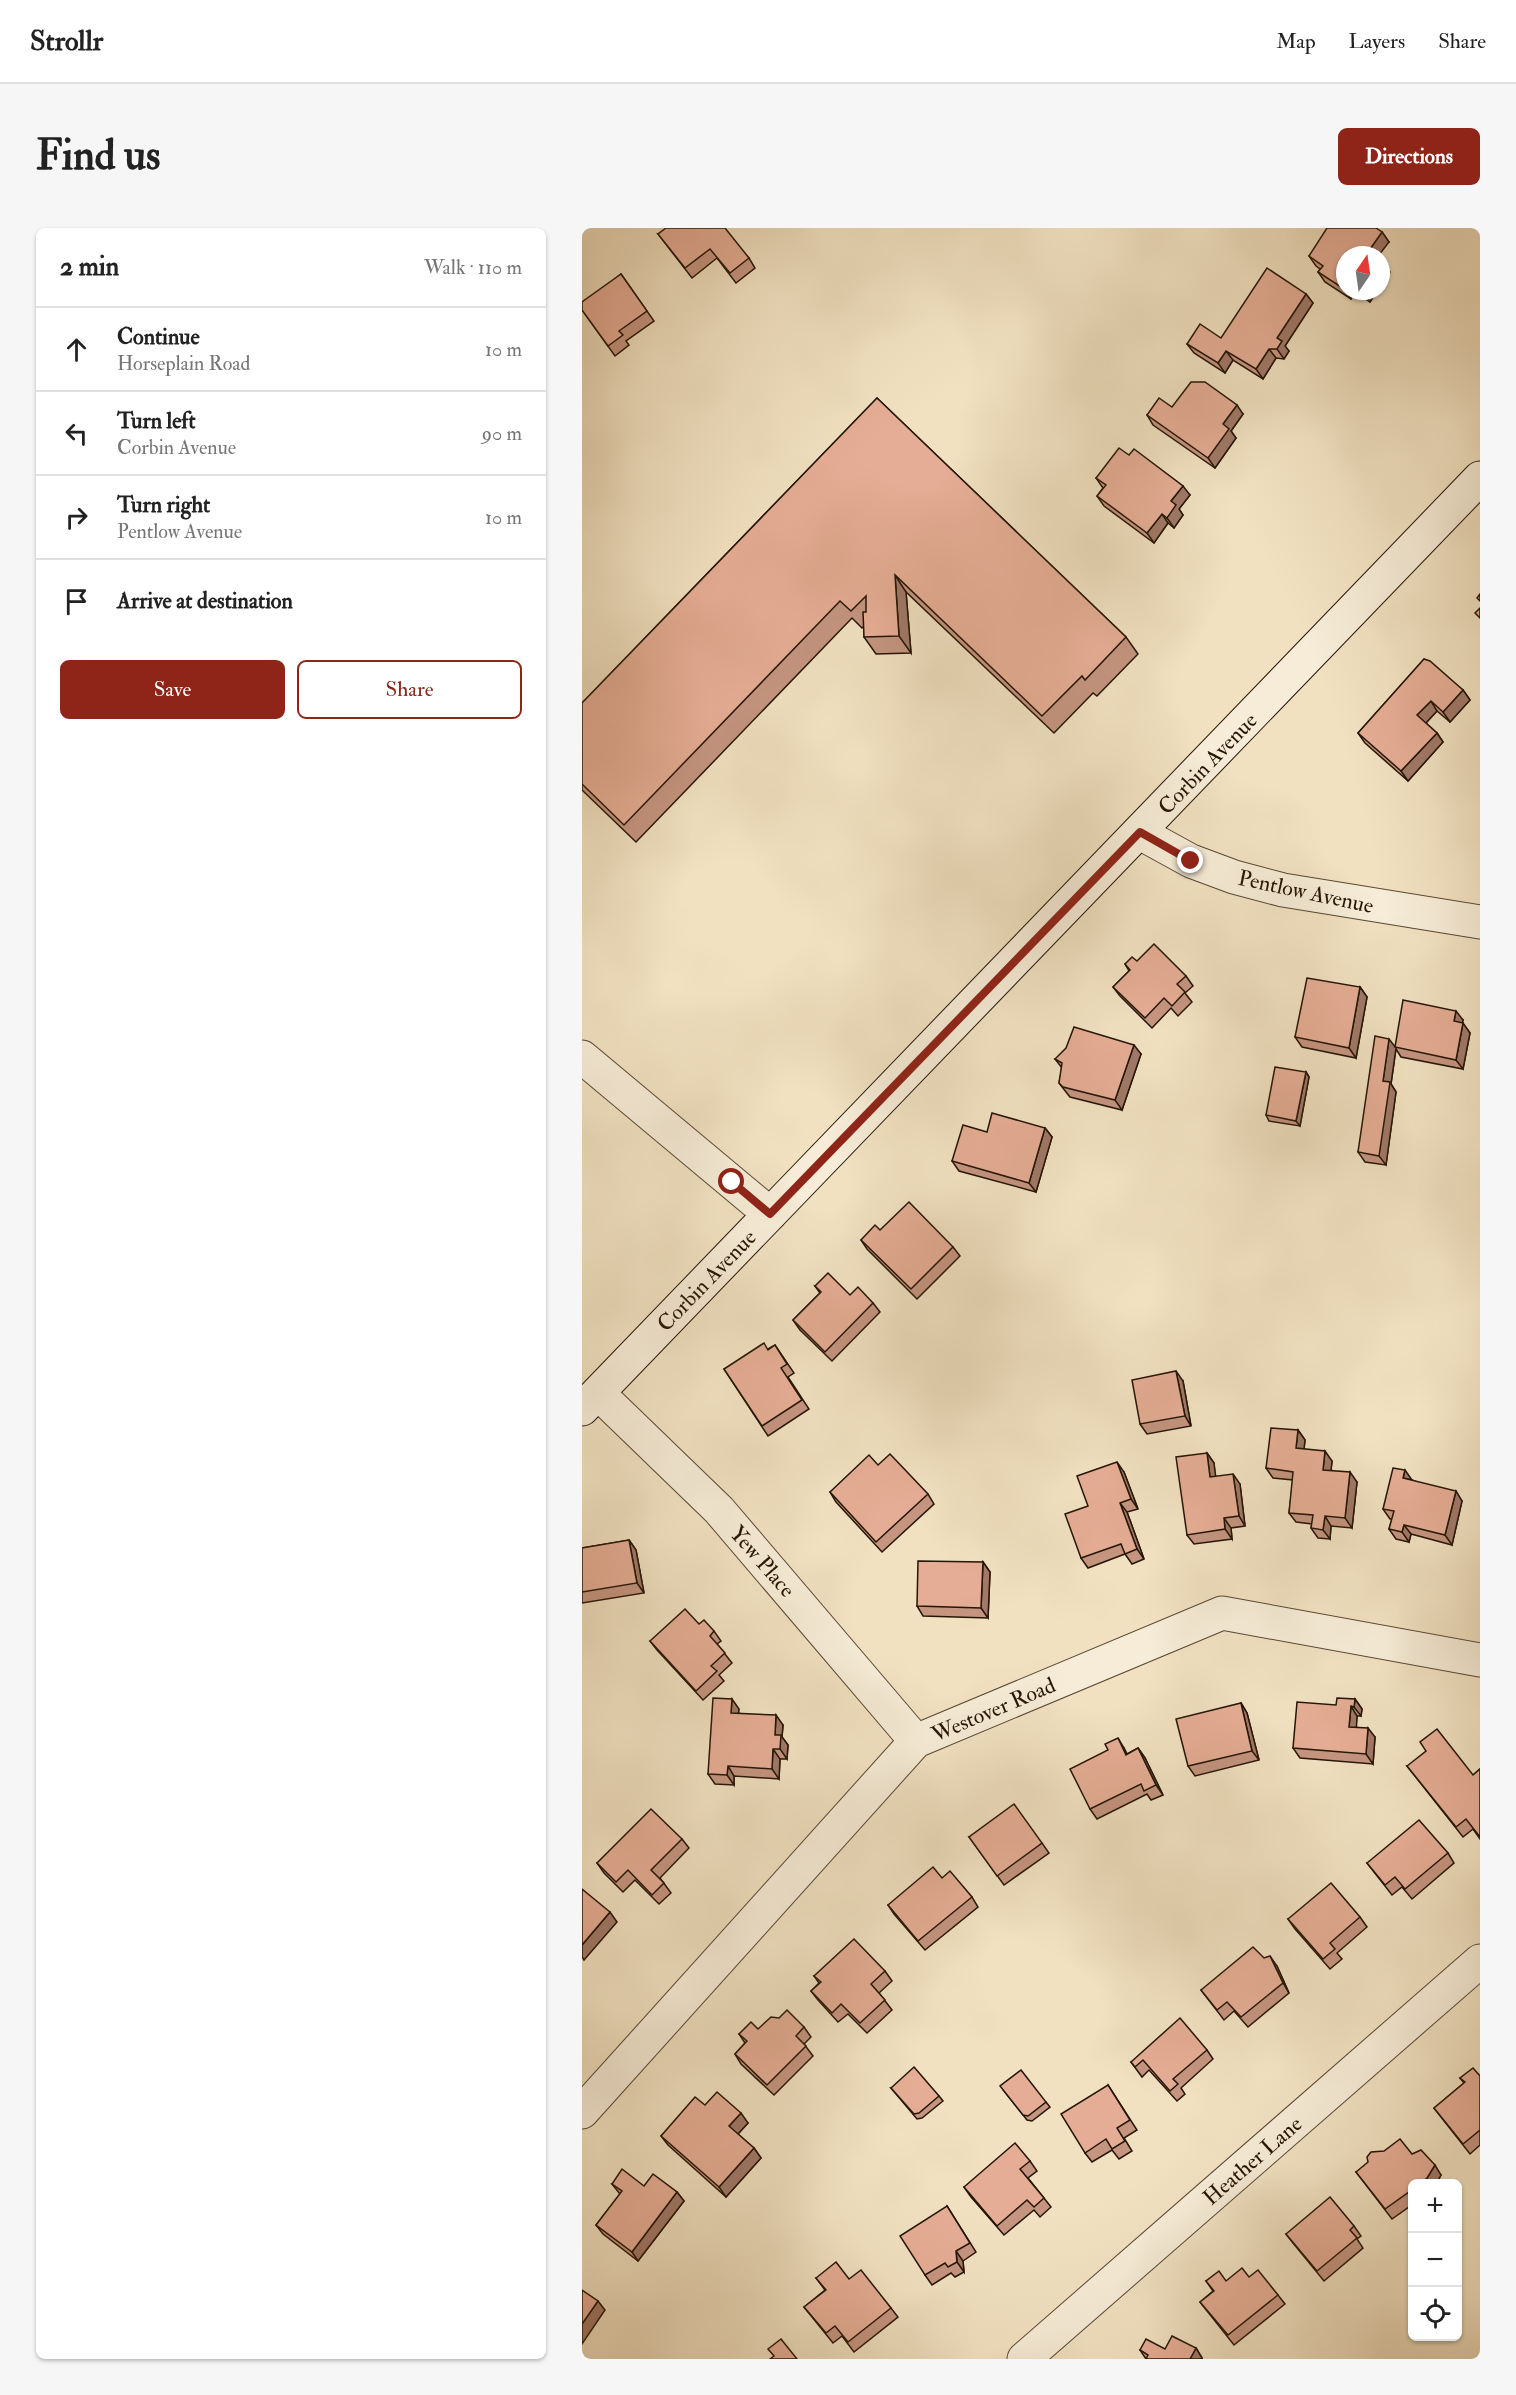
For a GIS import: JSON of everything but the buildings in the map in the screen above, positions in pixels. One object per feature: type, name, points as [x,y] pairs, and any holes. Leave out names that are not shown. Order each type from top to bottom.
[{"type":"street","name":"Corbin Avenue","points":[[590,1401],[1480,478]]},
{"type":"street","name":"Pentlow Avenue","points":[[1140,832],[1191,861],[1234,877],[1282,890],[1480,922]]},
{"type":"street","points":[[582,1057],[770,1214]]},
{"type":"street","name":"Yew Place","points":[[590,1401],[719,1510],[916,1741]]},
{"type":"street","name":"Westover Road","points":[[582,2112],[916,1741],[1222,1613],[1480,1659]]},
{"type":"street","name":"Heather Lane","points":[[1024,2359],[1480,1961]]},
{"type":"route","points":[[732,1182],[770,1214],[1140,832],[1191,861]]}]
